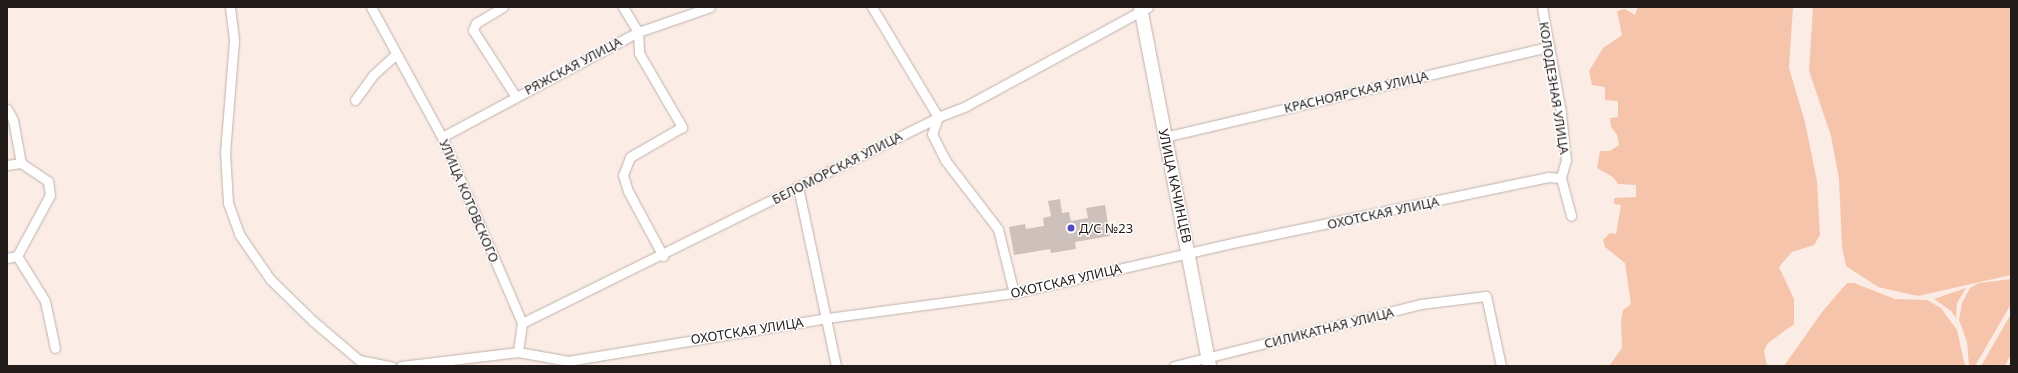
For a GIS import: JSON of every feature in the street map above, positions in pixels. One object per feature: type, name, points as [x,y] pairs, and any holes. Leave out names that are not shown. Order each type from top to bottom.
[{"type":"main road","name":"УЛИЦА КАЧИНЦЕВ","points":[[1143,8],[1164,137],[1190,253],[1209,362]]},
{"type":"street","points":[[230,7],[234,41],[225,152],[228,203],[239,234],[270,279],[313,322],[359,360],[391,366]]},
{"type":"street","name":"УЛИЦА КОТОВСКОГО","points":[[371,7],[395,55],[442,137],[522,323]]},
{"type":"street","points":[[503,7],[476,23],[473,30],[516,97]]},
{"type":"street","points":[[623,7],[638,32],[639,53],[682,127],[630,157],[623,175],[628,192],[663,256]]},
{"type":"street","name":"РЯЖСКАЯ УЛИЦА","points":[[442,137],[638,32],[710,7]]},
{"type":"street","points":[[872,7],[938,117],[932,134],[945,160],[998,229],[1014,293]]},
{"type":"street","name":"КОЛОДЕЗНАЯ УЛИЦА","points":[[1542,7],[1566,160],[1560,178]]},
{"type":"street","name":"БЕЛОМОРСКАЯ УЛИЦА","points":[[522,323],[663,256],[938,117],[966,106],[1143,8]]},
{"type":"street","name":"КРАСНОЯРСКАЯ УЛИЦА","points":[[1164,137],[1548,47]]},
{"type":"street","points":[[355,100],[372,75],[395,55]]},
{"type":"street","points":[[7,108],[13,120],[21,163]]},
{"type":"street","points":[[7,164],[21,163],[48,181],[50,195],[17,256]]},
{"type":"street","name":"ОХОТСКАЯ УЛИЦА","points":[[569,363],[827,318],[1014,293],[1190,253],[1548,177],[1560,178]]},
{"type":"street","points":[[1560,178],[1571,216]]},
{"type":"street","points":[[798,187],[836,366]]},
{"type":"street","points":[[7,258],[17,256]]},
{"type":"street","points":[[17,256],[45,301],[54,348]]},
{"type":"street","name":"СИЛИКАТНАЯ УЛИЦА","points":[[1174,366],[1209,362],[1421,304],[1486,296],[1501,366]]},
{"type":"street","points":[[518,352],[522,323]]},
{"type":"street","points":[[401,366],[518,352],[569,363]]},
{"type":"shaded area","points":[[1638,7],[1793,7],[1789,68],[1805,122],[1817,181],[1820,235],[1814,245],[1792,252],[1779,267],[1794,299],[1794,324],[1767,344],[1764,351],[1767,366],[1609,366],[1622,348],[1621,321],[1623,310],[1631,304],[1625,263],[1605,247],[1603,240],[1610,233],[1616,234],[1621,205],[1614,204],[1614,198],[1636,197],[1636,185],[1618,184],[1613,177],[1597,168],[1600,151],[1610,151],[1619,145],[1617,135],[1611,127],[1610,118],[1618,117],[1618,101],[1605,100],[1605,87],[1592,85],[1589,71],[1603,48],[1622,35],[1617,11],[1625,9],[1635,15]]},
{"type":"shaded area","points":[[1813,7],[2011,7],[2011,275],[1918,296],[1878,287],[1846,266],[1842,247],[1839,179],[1831,136],[1809,71]]},
{"type":"shaded area","points":[[2011,279],[2011,304],[1975,366],[1969,366],[1967,342],[1959,320],[1962,303],[1970,288],[1979,283]]},
{"type":"shaded area","points":[[1847,283],[1854,283],[1895,299],[1927,300],[1941,308],[1957,330],[1965,366],[1784,366],[1822,312]]},
{"type":"shaded area","points":[[1966,288],[1957,303],[1956,318],[1951,311],[1934,299]]},
{"type":"shaded area","points":[[2011,314],[2011,354],[2005,366],[1981,366]]},
{"type":"building","name":"Д/С №23","points":[[1060,199],[1062,213],[1069,212],[1071,221],[1088,218],[1086,208],[1105,205],[1110,236],[1075,242],[1076,249],[1051,253],[1050,249],[1014,255],[1009,227],[1025,224],[1026,229],[1044,226],[1043,218],[1051,216],[1048,201]]},
{"type":"place","name":"Д/С №23","points":[[1071,228]]}]
